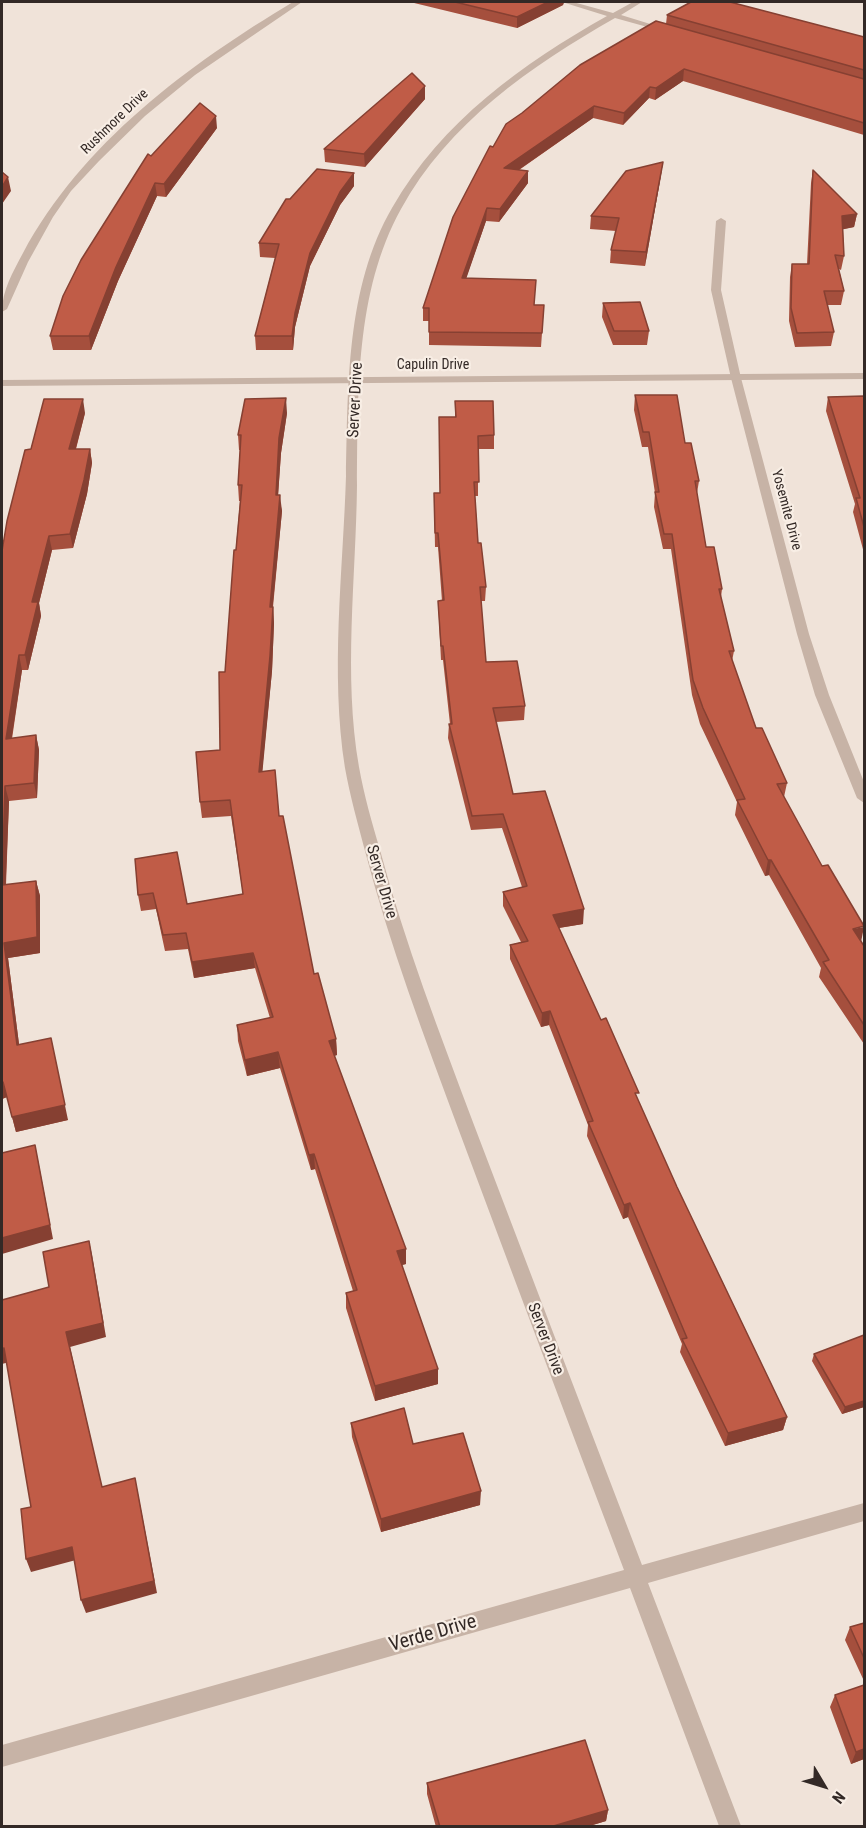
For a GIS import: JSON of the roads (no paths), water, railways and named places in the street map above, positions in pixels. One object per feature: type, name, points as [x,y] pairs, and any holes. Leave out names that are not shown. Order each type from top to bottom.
[{"type":"street","name":"Rushmore Drive","points":[[2,309],[11,284],[41,229],[70,187],[110,144],[154,102],[195,70],[298,2]]},
{"type":"street","points":[[566,2],[682,35]]},
{"type":"street","name":"Server Drive","points":[[638,2],[563,44],[491,95],[460,124],[436,149],[417,177],[391,219],[378,246],[368,278],[362,310],[356,380],[344,683],[351,761],[378,874],[411,980],[730,1827]]},
{"type":"street","name":"Yosemite Drive","points":[[721,221],[716,290],[736,378],[818,685],[864,798]]},
{"type":"street","name":"Capulin Drive","points":[[2,383],[864,376]]},
{"type":"street","name":"Verde Drive","points":[[2,1756],[864,1512]]}]
